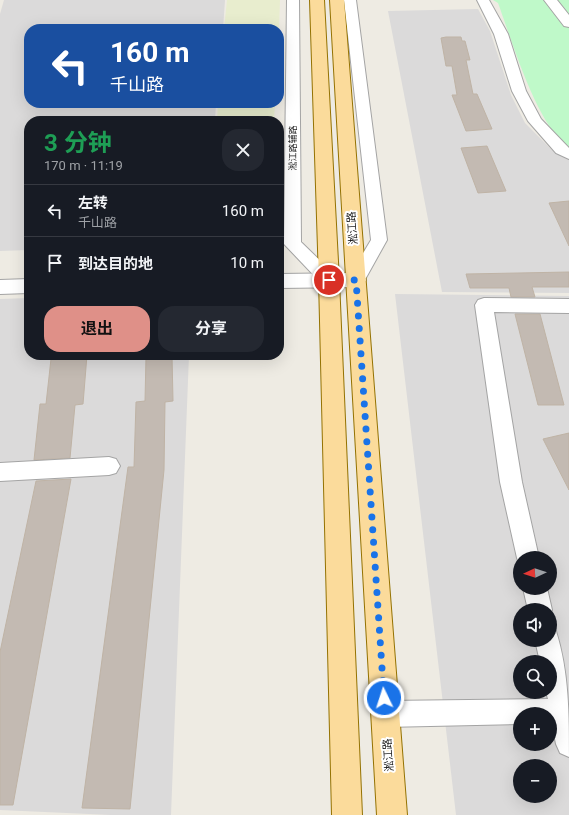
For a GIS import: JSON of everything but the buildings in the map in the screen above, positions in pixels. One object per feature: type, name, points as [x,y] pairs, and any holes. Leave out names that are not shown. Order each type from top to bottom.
[{"type":"main road","points":[[317,0],[329,280],[347,815]]},
{"type":"main road","name":"淞江路","points":[[337,0],[392,815]]},
{"type":"street","name":"淞江路辅路","points":[[293,0],[293,244],[329,280]]},
{"type":"street","points":[[284,281],[356,280],[379,240],[350,0]]},
{"type":"street","points":[[483,0],[501,34],[519,91],[535,121],[561,150],[569,154]]},
{"type":"street","points":[[550,0],[569,23]]},
{"type":"street","points":[[0,287],[24,286]]},
{"type":"street","points":[[526,551],[511,482],[484,305],[569,306]]},
{"type":"street","points":[[0,472],[109,466]]},
{"type":"street","points":[[550,647],[563,684],[563,711],[569,744]]},
{"type":"street","points":[[385,714],[563,711]]},
{"type":"shaded area","points":[[4,0],[225,0],[223,24],[24,24],[24,108],[216,108],[215,116],[24,116],[24,250],[0,251],[0,14]]},
{"type":"shaded area","points":[[478,9],[490,31],[511,95],[525,123],[554,152],[569,160],[569,293],[442,292],[388,11]]},
{"type":"shaded area","points":[[395,294],[569,296],[569,815],[456,815]]},
{"type":"shaded area","points":[[24,298],[24,360],[189,360],[171,815],[111,815],[0,810],[0,299]]},
{"type":"green space","points":[[227,0],[280,0],[279,24],[225,24]]},
{"type":"green space","points":[[493,0],[569,0],[569,148],[557,137],[546,121],[536,102],[518,60],[498,3]]},
{"type":"green space","points":[[218,108],[275,108],[274,116],[217,116]]},
{"type":"route","points":[[329,280],[356,280],[384,698]]}]
